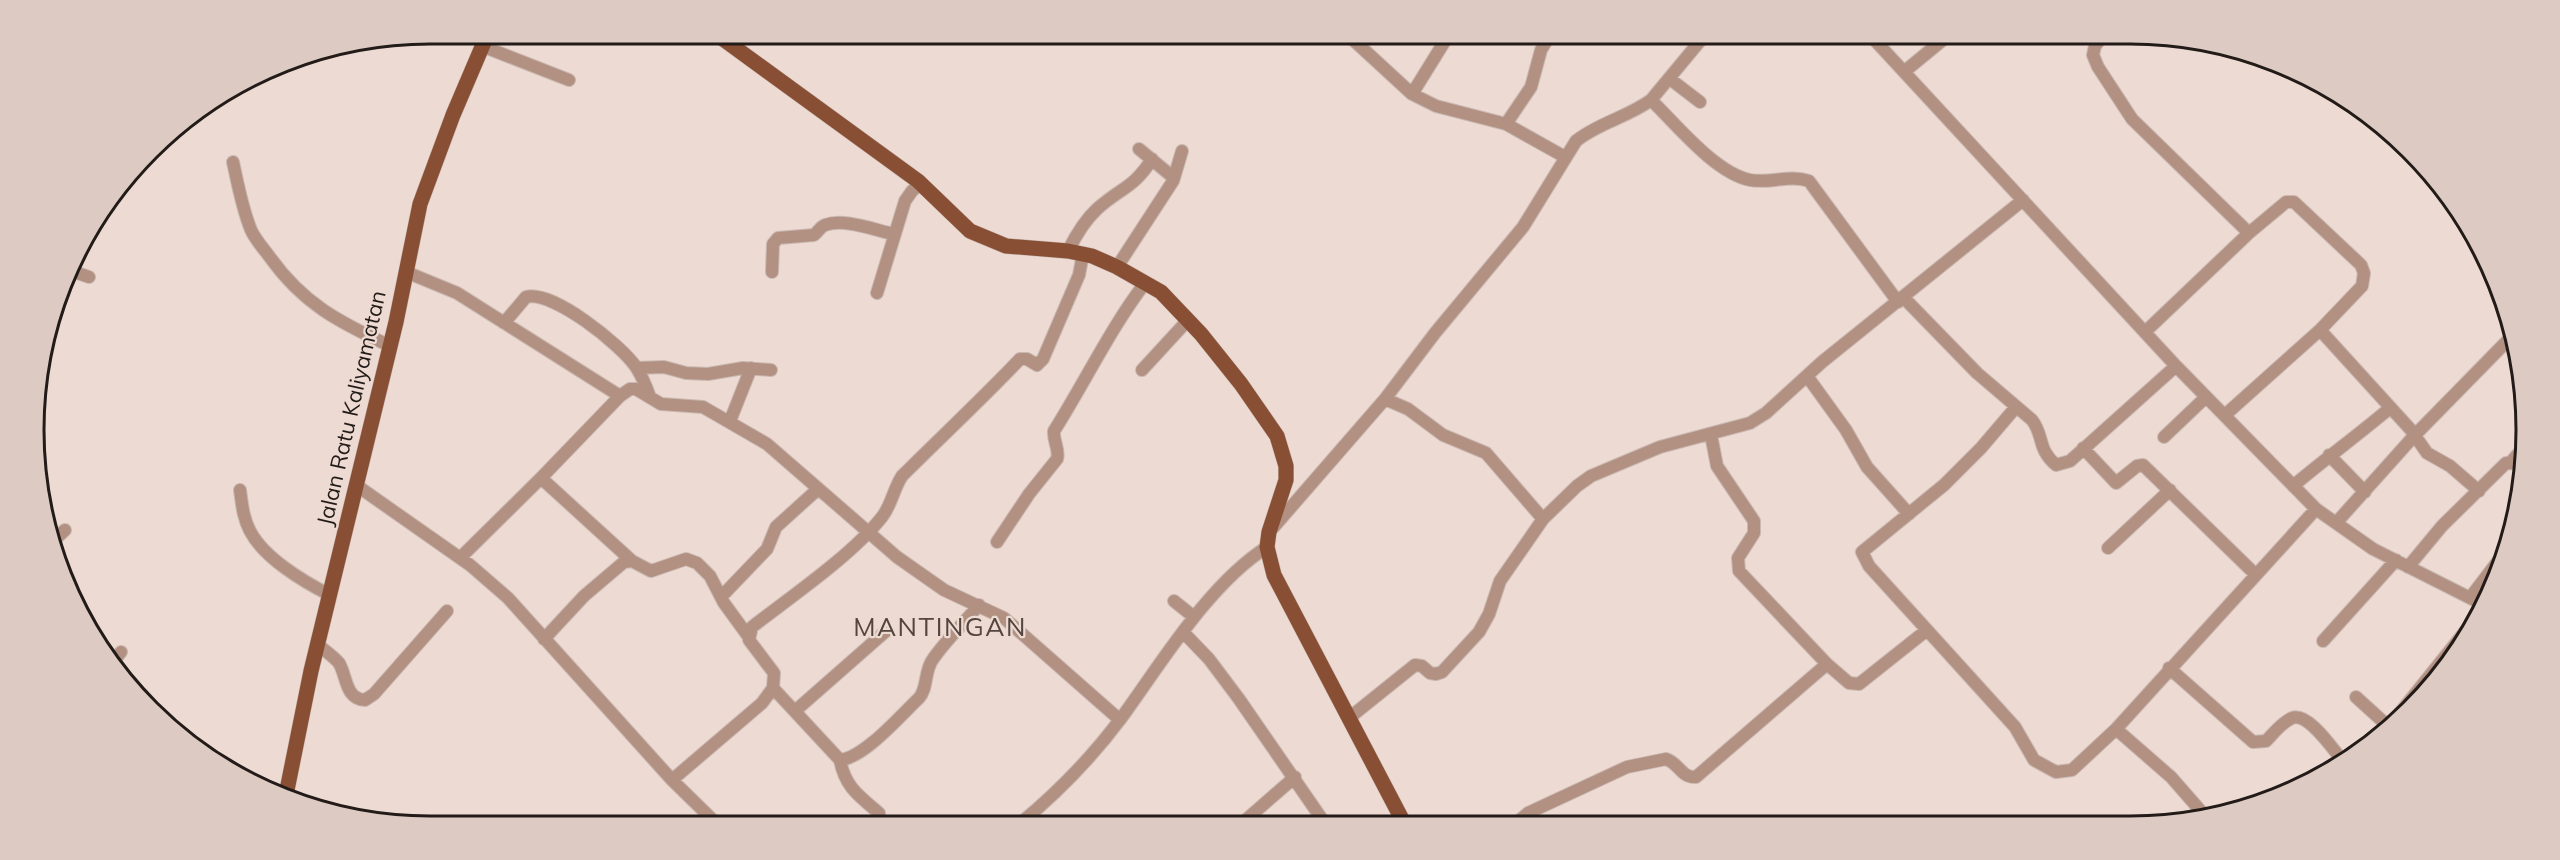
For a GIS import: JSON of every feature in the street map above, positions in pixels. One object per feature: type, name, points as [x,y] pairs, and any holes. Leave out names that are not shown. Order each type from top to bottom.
[{"type":"main road","name":"Jalan Ratu Kaliyamatan","points":[[287,789],[317,644],[390,345],[420,204],[453,115],[484,44]]},
{"type":"main road","points":[[730,44],[920,182],[970,231],[990,241],[1020,249],[1075,252],[1117,267],[1161,292],[1188,320],[1241,384],[1276,436],[1286,466],[1286,480],[1268,540],[1278,585],[1400,816]]},
{"type":"street","points":[[486,44],[568,80]]},
{"type":"street","points":[[1358,44],[1412,94],[1436,106],[1506,124],[1565,157]]},
{"type":"street","points":[[1412,94],[1443,44]]},
{"type":"street","points":[[1506,124],[1531,87],[1545,44]]},
{"type":"street","points":[[1032,816],[1120,720],[1194,617],[1268,540],[1385,399],[1435,333],[1523,227],[1576,141],[1651,100],[1698,44]]},
{"type":"street","points":[[1879,44],[2176,366],[2316,509],[2373,549],[2477,601]]},
{"type":"street","points":[[1905,71],[1938,44]]},
{"type":"street","points":[[2097,44],[2093,55],[2098,67],[2132,119],[2249,233]]},
{"type":"street","points":[[1670,78],[1700,102]]},
{"type":"street","points":[[1651,100],[1722,167],[1735,174],[1750,180],[1791,177],[1809,181],[1900,300],[2036,425],[2043,450],[2056,465],[2070,460],[2176,366]]},
{"type":"street","points":[[1139,149],[1174,178]]},
{"type":"street","points":[[1117,267],[1167,194],[1182,151]]},
{"type":"street","points":[[748,636],[752,627],[840,557],[881,518],[891,503],[895,487],[902,476],[955,422],[1007,375],[1020,359],[1027,359],[1037,365],[1043,359],[1079,274],[1075,252],[1077,233],[1089,217],[1112,197],[1136,182],[1152,159]]},
{"type":"street","points":[[233,162],[244,211],[252,232],[275,265],[316,307],[344,324],[390,345]]},
{"type":"street","points":[[877,293],[894,234],[908,197],[920,182]]},
{"type":"street","points":[[1349,718],[1415,665],[1422,666],[1430,673],[1442,672],[1479,632],[1489,614],[1500,581],[1543,519],[1577,486],[1591,476],[1660,447],[1750,423],[1766,413],[1807,376],[2023,200]]},
{"type":"street","points":[[2145,332],[2249,233],[2286,202],[2291,201],[2361,265],[2364,273],[2362,286],[2320,330],[2225,415]]},
{"type":"street","points":[[772,272],[773,244],[778,238],[814,236],[821,228],[833,224],[846,224],[894,234]]},
{"type":"street","points":[[406,272],[447,288],[620,396]]},
{"type":"street","points":[[77,273],[89,277]]},
{"type":"street","points":[[997,542],[1029,494],[1058,459],[1059,452],[1054,443],[1054,431],[1096,363],[1108,337],[1145,283]]},
{"type":"street","points":[[504,323],[526,297],[540,296],[570,310],[630,359],[637,368],[650,397]]},
{"type":"street","points":[[1143,370],[1188,320]]},
{"type":"street","points":[[2320,330],[2427,453],[2450,466],[2479,491]]},
{"type":"street","points":[[2336,523],[2414,436],[2506,343]]},
{"type":"street","points":[[637,368],[664,367],[686,373],[708,374],[751,368],[771,370]]},
{"type":"street","points":[[730,421],[751,368]]},
{"type":"street","points":[[1807,376],[1846,430],[1867,467],[1909,514]]},
{"type":"street","points":[[460,558],[620,396],[630,389],[636,389],[666,405],[703,407],[730,421],[782,455],[866,532],[897,557],[944,590],[979,605],[1012,625],[1120,720]]},
{"type":"street","points":[[2164,437],[2206,397]]},
{"type":"street","points":[[1385,399],[1408,409],[1443,435],[1486,453],[1543,519]]},
{"type":"street","points":[[2016,407],[1981,448],[1909,514],[1862,552],[1869,566],[2015,727],[2034,760],[2047,769],[2063,772],[2072,770],[2116,729],[2169,668],[2316,509]]},
{"type":"street","points":[[2293,486],[2390,408]]},
{"type":"street","points":[[1711,435],[1717,466],[1754,521],[1754,533],[1738,558],[1739,571],[1827,664],[1849,683],[1859,684],[1927,630]]},
{"type":"street","points":[[2083,448],[2116,483],[2142,464],[2256,575]]},
{"type":"street","points":[[2329,455],[2365,492]]},
{"type":"street","points":[[2511,462],[2516,457]]},
{"type":"street","points":[[2408,567],[2442,526],[2506,463],[2515,463]]},
{"type":"street","points":[[541,478],[633,561],[651,571],[686,560],[698,563],[710,576],[756,651],[774,673],[773,688],[762,703],[672,780]]},
{"type":"street","points":[[356,485],[460,558],[508,598],[672,780],[709,816]]},
{"type":"street","points":[[721,597],[767,549],[776,526],[818,489]]},
{"type":"street","points":[[240,490],[243,514],[250,532],[261,545],[281,564],[308,584],[330,595]]},
{"type":"street","points":[[2108,548],[2170,490]]},
{"type":"street","points":[[59,536],[65,530]]},
{"type":"street","points":[[2323,641],[2396,560]]},
{"type":"street","points":[[544,639],[597,585],[624,562],[633,561]]},
{"type":"street","points":[[2470,598],[2489,573]]},
{"type":"street","points":[[1174,601],[1194,617]]},
{"type":"street","points":[[840,760],[860,753],[919,698],[925,688],[925,674],[932,660],[979,605]]},
{"type":"street","points":[[317,644],[338,663],[352,695],[359,700],[365,700],[374,694],[447,611]]},
{"type":"street","points":[[795,711],[886,631]]},
{"type":"street","points":[[1183,632],[1209,659],[1239,699],[1320,816]]},
{"type":"street","points":[[117,657],[121,652]]},
{"type":"street","points":[[1524,816],[1627,767],[1666,759],[1671,761],[1683,774],[1696,777],[1827,664]]},
{"type":"street","points":[[2169,668],[2253,742],[2266,741],[2288,721],[2293,718],[2302,718],[2338,755]]},
{"type":"street","points":[[773,688],[840,760],[843,776],[852,789],[879,813]]},
{"type":"street","points":[[2356,697],[2381,724]]},
{"type":"street","points":[[2116,729],[2171,777],[2200,810]]},
{"type":"street","points":[[1250,816],[1295,777]]},
{"type":"district","name":"MANTINGAN","points":[[940,627]]}]
